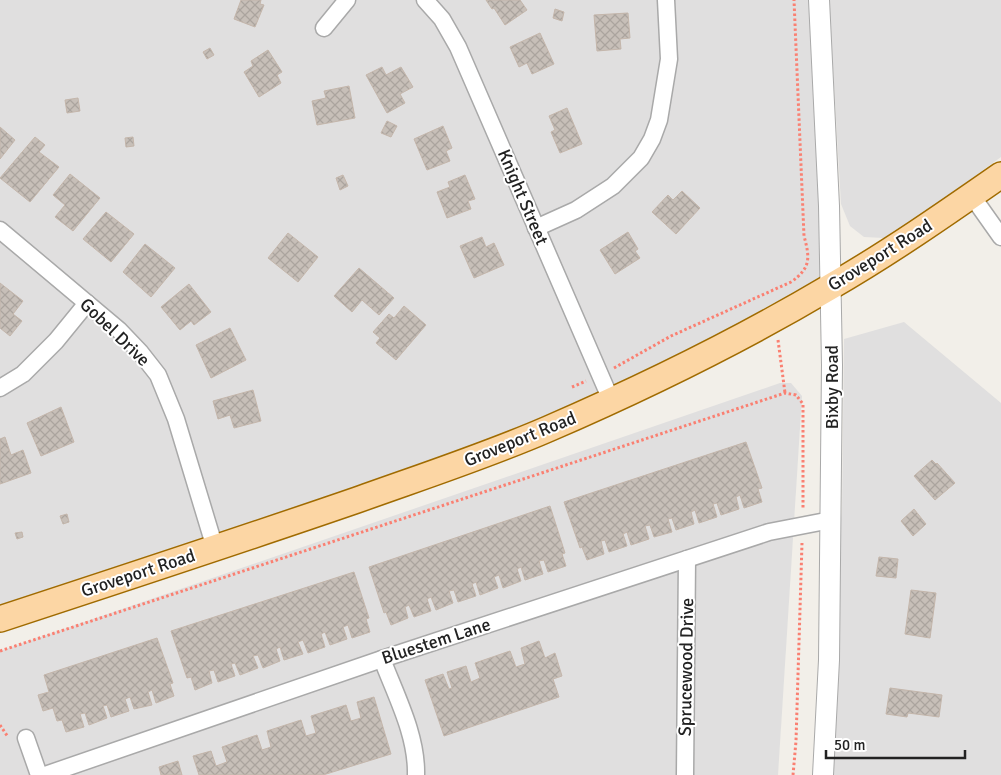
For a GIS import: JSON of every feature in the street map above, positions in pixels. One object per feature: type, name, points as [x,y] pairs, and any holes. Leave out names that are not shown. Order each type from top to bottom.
[{"type":"main road","name":"Groveport Road","points":[[0,619],[216,548],[469,461],[548,429],[658,379],[746,335],[901,244],[1001,175]]},
{"type":"street","points":[[324,28],[347,0]]},
{"type":"street","name":"Knight Street","points":[[425,0],[442,20],[458,47],[611,400]]},
{"type":"street","points":[[536,228],[576,210],[613,186],[641,158],[652,140],[659,120],[669,59],[666,0]]},
{"type":"street","name":"Bixby Road","points":[[819,0],[829,206],[832,365],[827,707],[823,775]]},
{"type":"street","points":[[972,196],[1001,237]]},
{"type":"street","name":"Gobel Drive","points":[[0,230],[119,330],[158,374],[176,419],[216,548]]},
{"type":"street","points":[[0,388],[23,374],[56,341],[87,303]]},
{"type":"street","name":"Bluestem Lane","points":[[45,775],[382,659],[769,532],[831,520]]},
{"type":"street","name":"Sprucewood Drive","points":[[685,775],[687,559]]},
{"type":"street","points":[[382,659],[408,727],[416,757],[416,775]]},
{"type":"street","points":[[26,738],[39,775]]},
{"type":"path","points":[[572,387],[630,360],[671,336],[791,282],[801,275],[809,256],[804,236],[794,0]]},
{"type":"path","points":[[0,651],[785,393],[796,395],[803,404],[804,412],[796,731],[793,775]]},
{"type":"shaded area","points":[[0,0],[819,0],[830,287],[611,400],[0,608]]},
{"type":"shaded area","points":[[829,0],[1001,0],[1001,157],[916,219],[884,238],[864,237],[850,226],[841,204]]},
{"type":"shaded area","points":[[904,322],[1001,403],[1001,775],[814,775],[842,510],[844,339]]},
{"type":"shaded area","points":[[780,383],[791,383],[802,396],[778,775],[0,775],[0,651]]},
{"type":"building","points":[[241,0],[261,0],[260,4],[264,5],[255,27],[234,19]]},
{"type":"building","points":[[486,0],[520,0],[527,10],[505,25],[494,8],[492,9]]},
{"type":"building","points":[[555,9],[564,12],[562,21],[553,18]]},
{"type":"building","points":[[628,13],[630,38],[620,39],[621,49],[597,51],[594,15]]},
{"type":"building","points":[[540,33],[554,64],[532,74],[527,63],[519,67],[510,47]]},
{"type":"building","points":[[210,48],[214,55],[207,59],[203,52]]},
{"type":"building","points":[[268,50],[282,72],[277,75],[281,83],[259,97],[244,72],[253,66],[251,61]]},
{"type":"building","points":[[382,67],[386,75],[401,67],[413,87],[400,94],[405,103],[387,113],[366,75]]},
{"type":"building","points":[[349,86],[355,118],[317,125],[312,101],[326,98],[324,91]]},
{"type":"building","points":[[78,98],[80,111],[67,113],[65,100]]},
{"type":"building","points":[[567,108],[582,144],[560,153],[551,132],[555,130],[549,116]]},
{"type":"building","points":[[387,121],[397,126],[391,137],[381,133]]},
{"type":"building","points":[[443,126],[452,148],[446,151],[450,161],[427,170],[414,139]]},
{"type":"building","points":[[0,127],[15,140],[0,159]]},
{"type":"building","points":[[35,137],[45,145],[39,152],[59,167],[30,202],[0,178]]},
{"type":"building","points":[[133,137],[134,146],[126,147],[125,138]]},
{"type":"building","points":[[70,174],[100,198],[73,231],[55,217],[65,205],[53,195]]},
{"type":"building","points":[[343,175],[348,186],[340,190],[336,178]]},
{"type":"building","points":[[465,175],[475,199],[468,201],[471,209],[447,218],[437,192],[450,187],[448,182]]},
{"type":"building","points":[[682,191],[700,208],[676,234],[652,212],[668,195],[673,200]]},
{"type":"building","points":[[106,212],[134,234],[111,262],[83,239]]},
{"type":"building","points":[[628,232],[638,249],[635,251],[640,258],[615,274],[600,250]]},
{"type":"building","points":[[288,233],[318,257],[298,282],[268,258]]},
{"type":"building","points":[[482,237],[486,247],[494,243],[504,265],[474,278],[460,246]]},
{"type":"building","points":[[145,244],[175,268],[151,297],[123,272]]},
{"type":"building","points":[[359,268],[394,298],[379,315],[362,300],[352,312],[334,296]]},
{"type":"building","points":[[0,283],[23,301],[13,314],[22,321],[10,336],[0,328]]},
{"type":"building","points":[[189,284],[211,312],[194,325],[191,321],[180,330],[161,307]]},
{"type":"building","points":[[404,306],[426,325],[396,360],[376,343],[380,338],[373,332],[389,314],[394,318]]},
{"type":"building","points":[[230,328],[246,360],[211,378],[196,345]]},
{"type":"building","points":[[253,390],[261,421],[234,428],[230,415],[218,419],[213,401]]},
{"type":"building","points":[[61,407],[74,442],[41,456],[27,423]]},
{"type":"building","points":[[5,437],[11,455],[23,450],[31,473],[0,484],[0,439]]},
{"type":"building","points":[[746,442],[762,488],[758,489],[762,502],[744,508],[740,495],[736,497],[739,509],[721,515],[717,503],[713,504],[717,517],[699,523],[695,510],[691,512],[694,524],[676,530],[672,518],[668,519],[672,532],[654,537],[650,525],[645,526],[649,539],[631,545],[627,532],[623,534],[627,546],[609,552],[605,540],[601,541],[604,554],[587,560],[582,547],[580,548],[564,502]]},
{"type":"building","points":[[932,460],[955,483],[935,500],[914,476]]},
{"type":"building","points":[[550,506],[565,553],[562,554],[566,566],[548,572],[544,560],[539,561],[543,574],[525,580],[521,567],[517,569],[521,581],[503,588],[499,575],[494,577],[498,588],[480,595],[476,582],[472,584],[476,596],[458,602],[454,590],[449,591],[453,603],[436,610],[431,597],[427,599],[431,611],[414,617],[409,605],[405,607],[408,618],[391,625],[386,612],[384,613],[369,567]]},
{"type":"building","points":[[914,509],[926,524],[913,536],[901,521]]},
{"type":"building","points":[[67,514],[69,522],[63,524],[60,516]]},
{"type":"building","points":[[22,532],[23,537],[17,539],[15,533]]},
{"type":"building","points":[[879,557],[898,559],[896,578],[876,576]]},
{"type":"building","points":[[354,572],[369,618],[366,619],[370,632],[352,638],[348,625],[343,627],[347,639],[330,645],[325,632],[321,634],[325,647],[308,653],[303,640],[298,642],[303,654],[284,660],[280,647],[276,649],[280,661],[263,668],[258,655],[253,656],[258,668],[240,675],[235,663],[231,664],[235,676],[218,682],[214,670],[209,671],[212,683],[195,690],[191,677],[187,678],[171,631]]},
{"type":"building","points":[[911,590],[936,593],[930,638],[905,634]]},
{"type":"building","points":[[157,638],[173,683],[170,684],[174,696],[156,703],[152,690],[148,692],[152,705],[134,709],[130,697],[125,699],[129,711],[111,717],[107,705],[103,706],[107,718],[89,725],[85,713],[80,714],[84,727],[66,732],[62,720],[57,721],[53,708],[43,711],[38,695],[49,692],[44,675]]},
{"type":"building","points":[[539,641],[545,658],[555,653],[562,676],[553,679],[559,697],[444,736],[425,680],[443,674],[449,689],[452,688],[447,672],[466,666],[471,682],[480,678],[475,663],[510,651],[516,667],[525,664],[521,648]]},
{"type":"building","points":[[890,688],[942,695],[939,717],[908,713],[907,717],[886,714]]},
{"type":"building","points":[[374,697],[391,754],[323,775],[199,775],[193,756],[211,751],[216,766],[227,762],[222,747],[257,735],[262,750],[271,747],[267,731],[301,720],[306,736],[316,733],[311,716],[346,705],[351,721],[361,718],[357,702]]},
{"type":"building","points":[[178,761],[182,775],[161,775],[159,767]]}]
